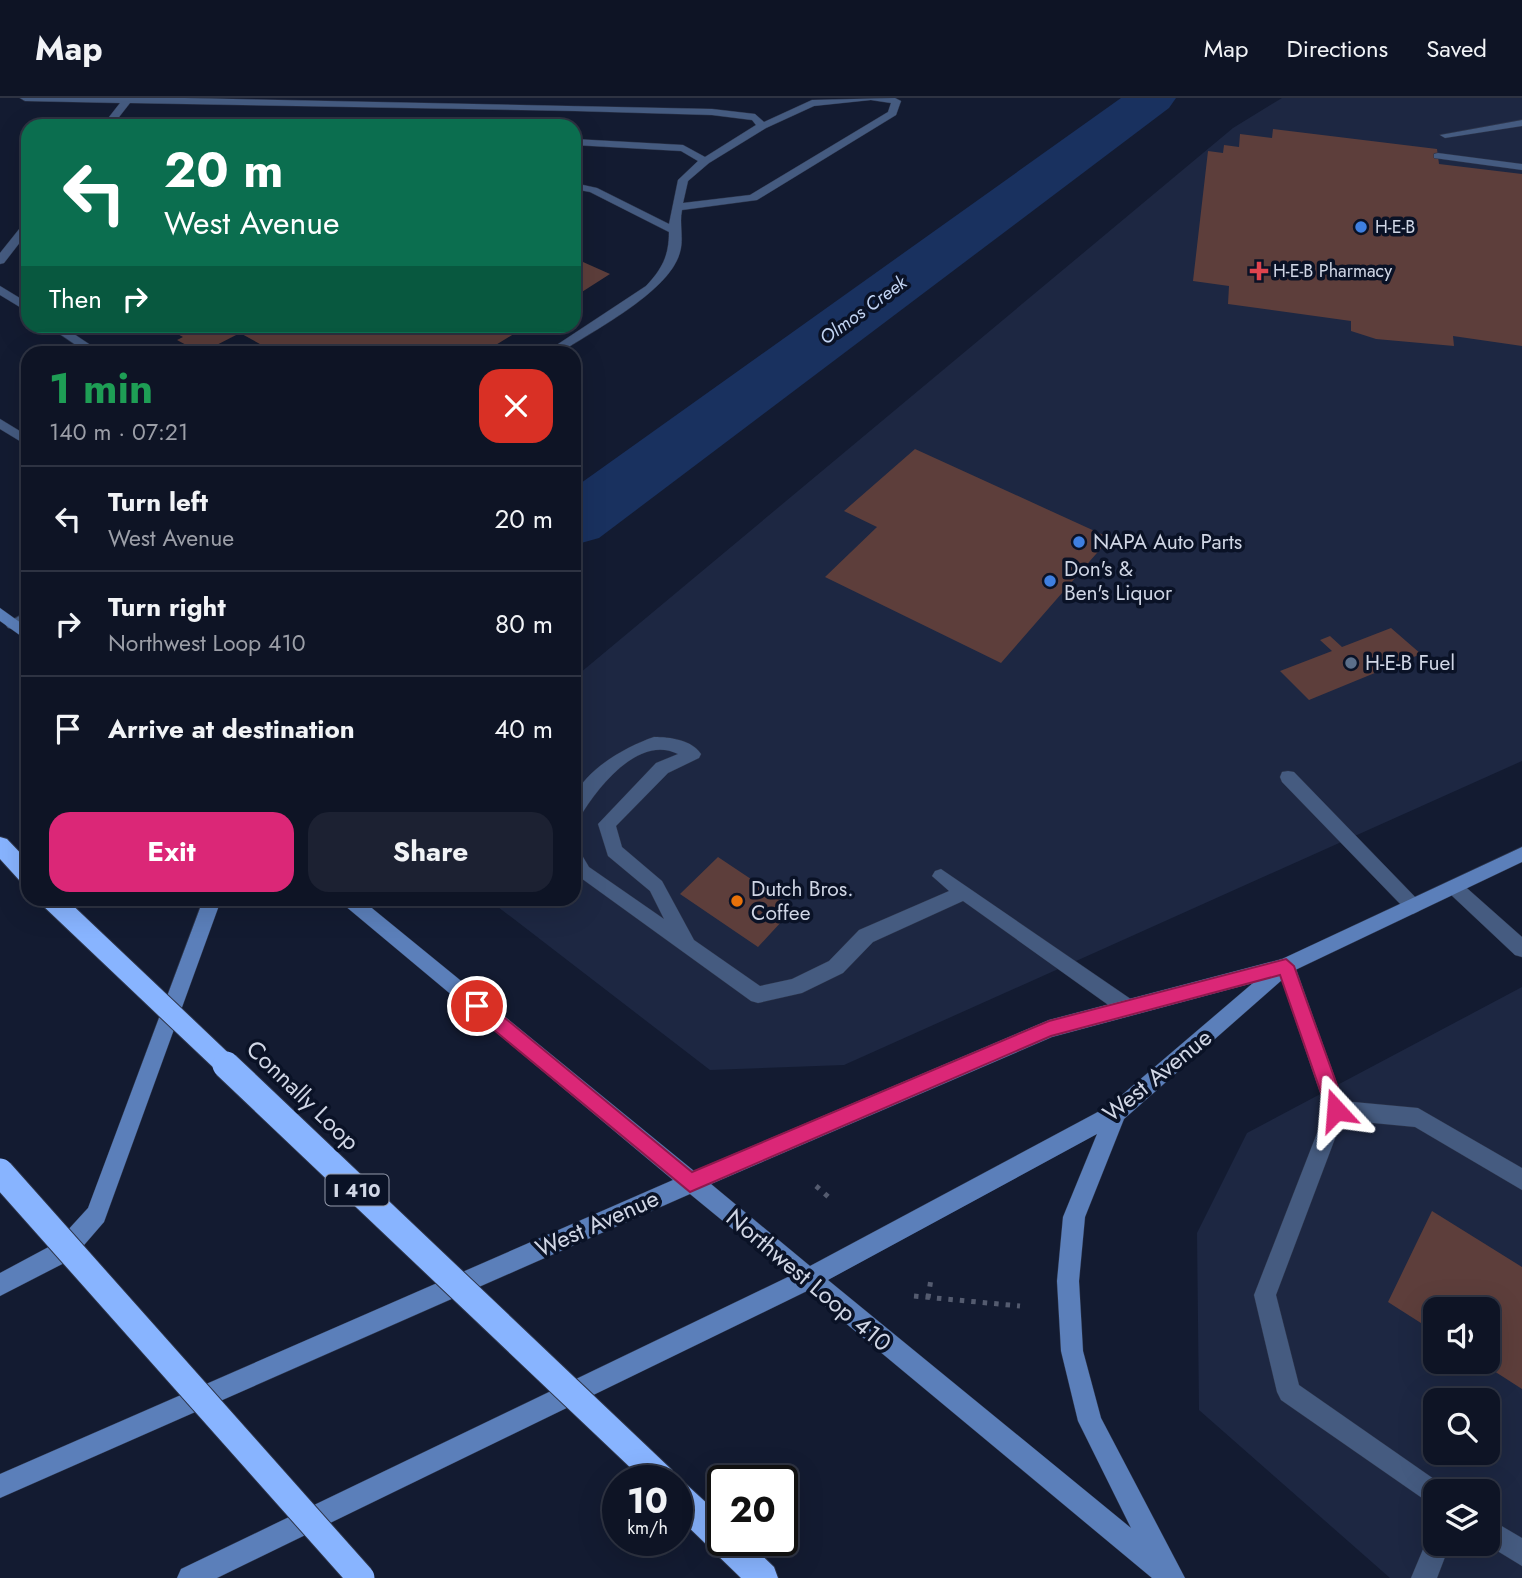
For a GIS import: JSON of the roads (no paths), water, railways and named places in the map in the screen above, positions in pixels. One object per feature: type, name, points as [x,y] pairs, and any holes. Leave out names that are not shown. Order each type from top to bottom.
[{"type":"highway","points":[[0,845],[21,868]]},
{"type":"highway","name":"Connally Loop","points":[[58,906],[647,1465]]},
{"type":"highway","points":[[0,1171],[360,1578]]},
{"type":"highway","points":[[693,1510],[707,1524]]},
{"type":"highway","points":[[740,1556],[763,1578]]},
{"type":"main road","points":[[0,613],[21,630]]},
{"type":"main road","name":"West Avenue","points":[[0,1486],[690,1182],[1049,1029],[1286,966],[1522,854]]},
{"type":"main road","points":[[0,1284],[64,1251],[96,1215],[210,906]]},
{"type":"main road","name":"Northwest Loop 410","points":[[357,906],[1170,1576]]},
{"type":"main road","name":"West Avenue","points":[[190,1578],[810,1278],[1116,1113],[1286,966]]},
{"type":"main road","points":[[1116,1113],[1074,1217],[1068,1281],[1072,1351],[1090,1421],[1170,1576]]},
{"type":"lane","points":[[25,98],[712,112],[755,117],[762,126]]},
{"type":"lane","points":[[561,346],[650,288],[666,272],[675,251],[674,231],[683,180],[705,161],[762,126],[812,103],[869,98]]},
{"type":"lane","points":[[677,207],[753,198],[893,113],[896,101],[874,98]]},
{"type":"lane","points":[[112,119],[126,101]]},
{"type":"lane","points":[[1445,135],[1522,123]]},
{"type":"lane","points":[[581,142],[683,148],[705,161]]},
{"type":"lane","points":[[1438,156],[1522,167]]},
{"type":"lane","points":[[581,187],[593,190],[674,231]]},
{"type":"lane","points":[[0,261],[21,234]]},
{"type":"lane","points":[[0,290],[21,304]]},
{"type":"lane","points":[[65,333],[85,346]]},
{"type":"lane","points":[[0,423],[21,437]]},
{"type":"lane","points":[[13,624],[21,620]]},
{"type":"lane","points":[[581,799],[612,765],[640,748],[667,743],[693,754],[662,768],[607,824],[614,851],[656,886],[690,950]]},
{"type":"lane","points":[[1288,776],[1413,906]]},
{"type":"lane","points":[[581,869],[690,950],[758,995],[795,987],[836,967],[866,936],[963,893]]},
{"type":"lane","points":[[941,876],[1128,1008]]},
{"type":"lane","points":[[1454,887],[1522,949]]},
{"type":"lane","points":[[1286,966],[1336,1110],[1265,1296],[1289,1392],[1423,1487]]},
{"type":"lane","points":[[1336,1110],[1418,1118],[1522,1180]]},
{"type":"lane","points":[[1500,1538],[1522,1553]]},
{"type":"lane","points":[[1424,1578],[1433,1556]]},
{"type":"waterway","name":"Olmos Creek","points":[[581,517],[1152,98]]},
{"type":"place","name":"H-E-B","points":[[1361,227]]},
{"type":"place","name":"H-E-B Pharmacy","points":[[1259,271]]},
{"type":"place","name":"NAPA Auto Parts","points":[[1079,542]]},
{"type":"place","name":"Don's & Ben's Liquor","points":[[1050,581]]},
{"type":"place","name":"H-E-B Fuel","points":[[1351,663]]},
{"type":"place","name":"Dutch Bros. Coffee","points":[[737,901]]}]
